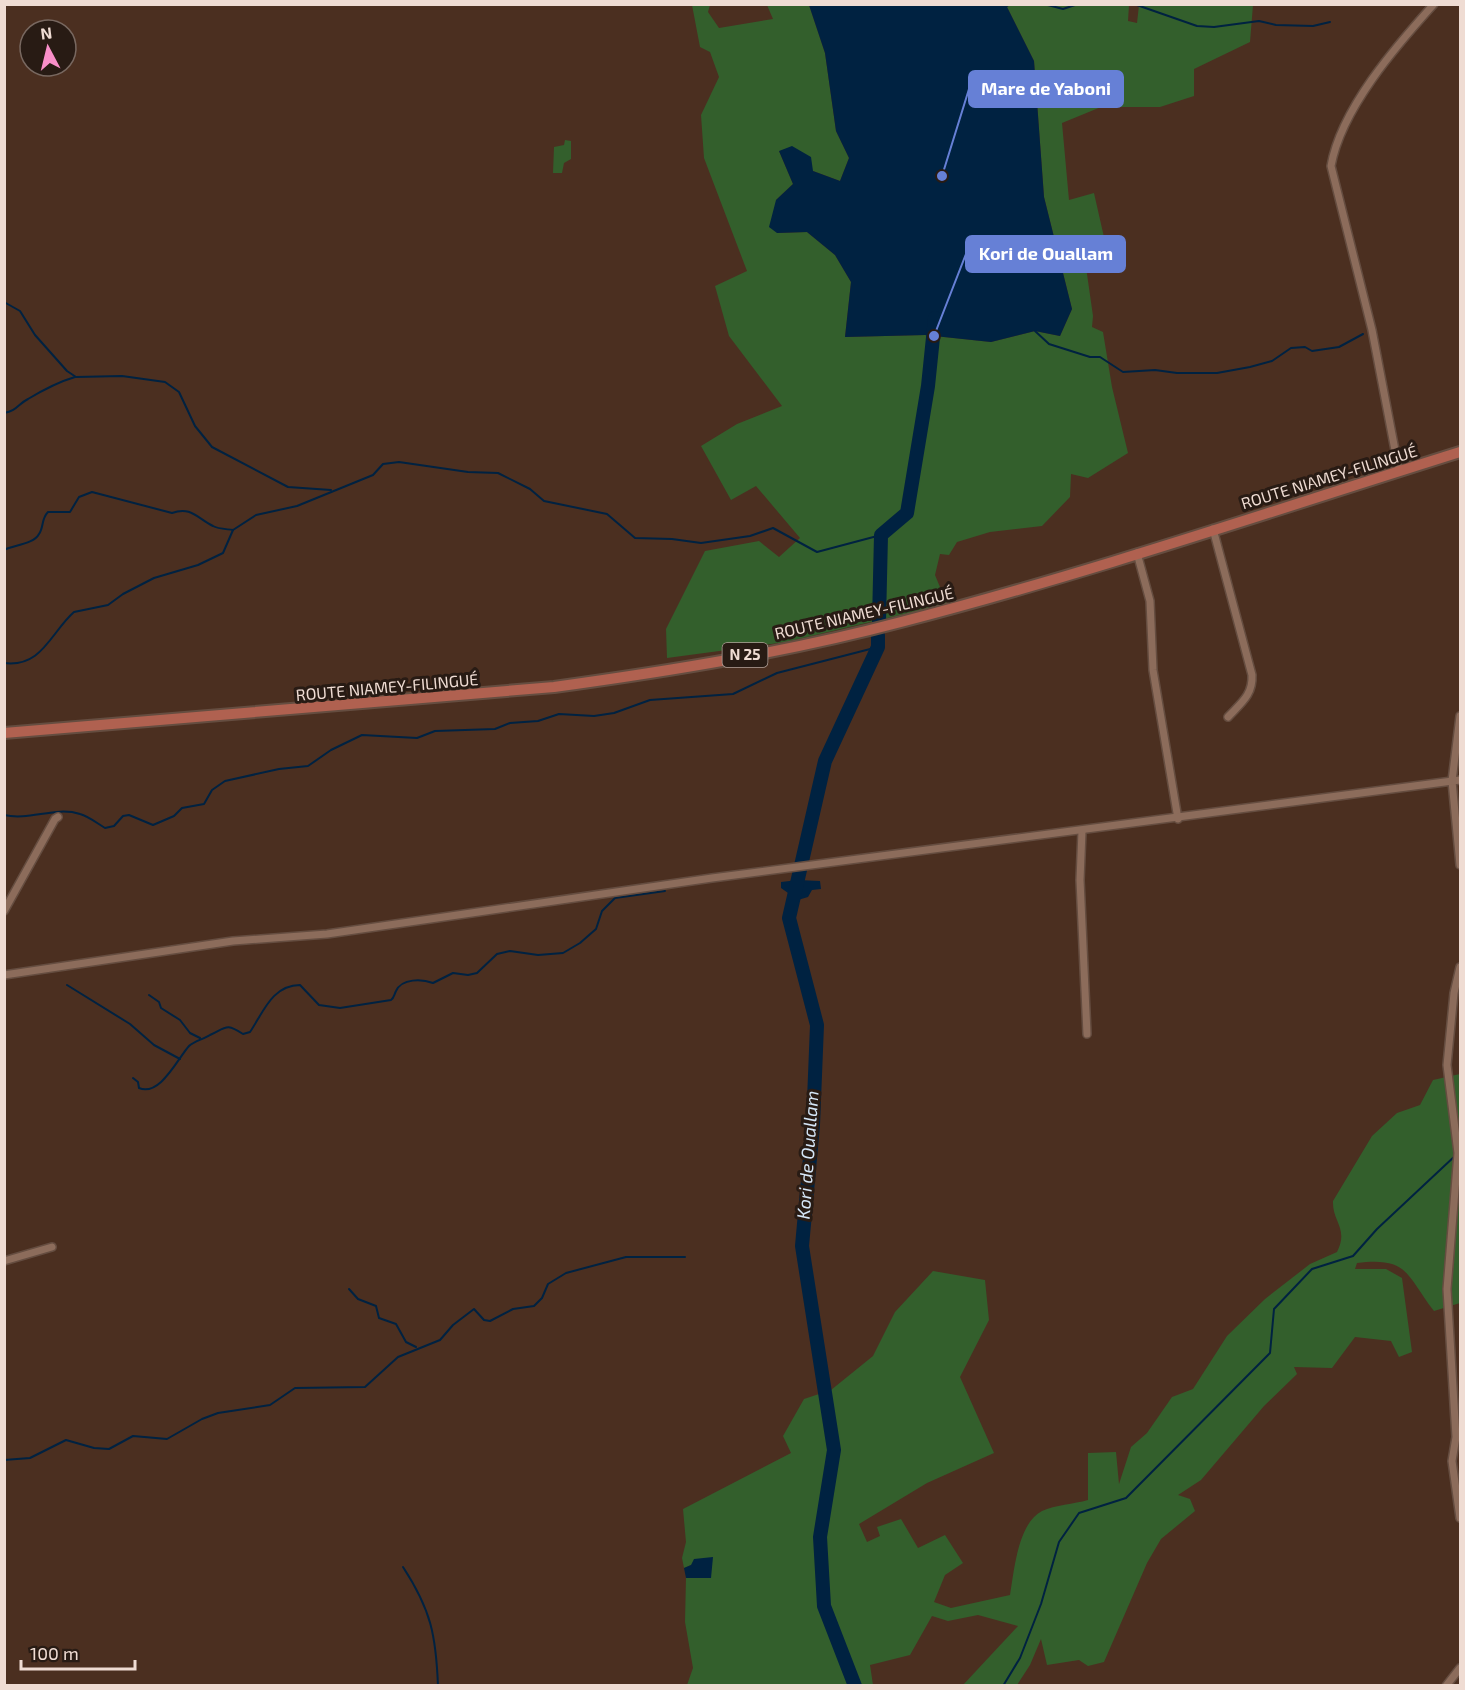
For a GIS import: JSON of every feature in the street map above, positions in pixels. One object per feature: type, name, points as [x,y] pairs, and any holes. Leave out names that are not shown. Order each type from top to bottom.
[{"type":"main road","name":"ROUTE NIAMEY-FILINGUÉ","points":[[4,733],[554,687],[639,675],[831,639],[1016,591],[1461,452]]},
{"type":"street","points":[[1399,471],[1372,330],[1331,166],[1335,148],[1363,94],[1392,50],[1434,4]]},
{"type":"street","points":[[1213,529],[1252,675],[1252,689],[1249,695],[1228,717]]},
{"type":"street","points":[[1137,553],[1150,601],[1153,670],[1178,819]]},
{"type":"street","points":[[1461,716],[1452,782],[1461,865]]},
{"type":"street","points":[[4,975],[233,941],[327,933],[712,878],[1178,819],[1352,793],[1461,780]]},
{"type":"street","points":[[4,911],[58,816]]},
{"type":"street","points":[[1082,831],[1080,880],[1087,1034]]},
{"type":"street","points":[[1461,967],[1448,1041],[1447,1065],[1458,1153],[1447,1289],[1456,1437],[1452,1461],[1461,1518]]},
{"type":"street","points":[[4,1261],[52,1247]]},
{"type":"street","points":[[1446,1686],[1461,1668]]},
{"type":"green space","points":[[692,5],[710,5],[708,12],[719,28],[773,19],[767,5],[809,5],[825,53],[836,131],[849,158],[840,181],[813,171],[779,151],[793,184],[776,200],[777,233],[807,232],[835,255],[851,282],[845,337],[925,335],[991,342],[1035,331],[1060,336],[1072,309],[1044,197],[1034,61],[1006,5],[1129,5],[1128,21],[1137,23],[1139,5],[1253,5],[1250,42],[1194,69],[1194,96],[1160,107],[1101,107],[1062,123],[1069,200],[1094,193],[1106,246],[1084,253],[1093,316],[1092,327],[1103,332],[1112,387],[1128,453],[1088,478],[1071,474],[1070,497],[1042,526],[990,532],[957,542],[949,555],[940,554],[935,575],[947,604],[786,642],[667,658],[666,629],[705,551],[759,541],[779,557],[800,538],[756,486],[731,500],[701,446],[737,424],[782,406],[729,336],[715,286],[747,271],[704,158],[701,115],[719,77],[710,52],[700,47]]},
{"type":"green space","points":[[565,140],[571,141],[571,159],[564,163],[562,173],[553,173],[554,147],[564,145]]},
{"type":"green space","points":[[1460,1074],[1460,1303],[1434,1311],[1411,1278],[1397,1266],[1374,1262],[1357,1263],[1355,1269],[1386,1269],[1402,1278],[1412,1352],[1399,1357],[1391,1341],[1355,1337],[1332,1368],[1294,1367],[1297,1374],[1264,1406],[1201,1480],[1178,1495],[1190,1499],[1195,1511],[1161,1539],[1147,1563],[1104,1662],[1088,1666],[1079,1660],[1047,1665],[1041,1639],[1030,1665],[1017,1685],[963,1685],[1018,1626],[978,1615],[948,1621],[932,1616],[910,1655],[870,1665],[873,1685],[687,1685],[693,1668],[685,1622],[686,1578],[711,1578],[691,1565],[684,1568],[682,1558],[686,1542],[683,1509],[791,1453],[783,1436],[804,1399],[831,1390],[873,1356],[895,1312],[933,1271],[985,1280],[989,1320],[960,1377],[994,1453],[927,1483],[859,1524],[867,1542],[880,1536],[877,1527],[901,1519],[918,1548],[945,1535],[963,1563],[945,1575],[934,1602],[951,1608],[1010,1595],[1022,1537],[1034,1517],[1047,1509],[1088,1500],[1088,1453],[1116,1452],[1119,1484],[1131,1447],[1147,1433],[1172,1397],[1193,1389],[1227,1336],[1265,1299],[1310,1264],[1337,1252],[1341,1231],[1333,1208],[1333,1201],[1372,1136],[1397,1113],[1420,1105],[1433,1080]]},
{"type":"water","points":[[809,5],[1006,5],[1034,61],[1044,197],[1072,309],[1060,336],[1035,331],[991,342],[925,335],[845,337],[851,282],[835,255],[807,232],[777,233],[769,227],[776,200],[793,184],[779,151],[792,146],[811,157],[813,171],[840,181],[849,158],[836,131],[825,53]]},
{"type":"water","points":[[820,881],[821,889],[812,890],[808,897],[798,900],[781,888],[781,882]]},
{"type":"water","points":[[713,1557],[711,1578],[686,1578],[684,1568],[691,1565],[694,1559]]},
{"type":"waterway","points":[[1044,4],[1063,9],[1078,4]]},
{"type":"waterway","points":[[1134,4],[1197,26],[1214,27],[1259,21],[1276,25],[1313,26],[1330,22]]},
{"type":"waterway","points":[[4,302],[20,311],[35,335],[67,371],[76,377],[122,376],[165,382],[179,392],[195,426],[212,447],[288,487],[331,490]]},
{"type":"waterway","name":"Kori de Ouallam","points":[[879,621],[881,535],[907,513],[928,386],[935,318]]},
{"type":"waterway","points":[[1035,331],[1049,344],[1090,357],[1100,357],[1123,372],[1155,370],[1177,373],[1217,373],[1250,367],[1272,361],[1291,348],[1305,347],[1312,351],[1339,347],[1363,334]]},
{"type":"waterway","points":[[4,413],[12,411],[45,389],[75,377]]},
{"type":"waterway","points":[[4,663],[17,663],[37,654],[74,612],[108,605],[123,594],[154,578],[198,565],[223,553],[233,530],[256,515],[297,506],[373,475],[383,464],[399,462],[468,472],[498,473],[530,489],[544,501],[607,514],[635,538],[701,543],[750,536],[773,528],[817,552],[881,535]]},
{"type":"waterway","points":[[4,550],[33,540],[41,531],[44,517],[48,512],[70,512],[79,497],[92,492],[172,513],[189,512],[215,527],[233,530]]},
{"type":"waterway","name":"Kori de Ouallam","points":[[855,1686],[824,1606],[820,1537],[834,1450],[802,1246],[813,1125],[817,1025],[789,918],[825,761],[878,647],[878,635]]},
{"type":"waterway","points":[[4,815],[23,816],[71,812],[86,816],[105,828],[114,826],[123,816],[129,815],[153,825],[174,816],[182,808],[204,804],[212,790],[225,781],[279,769],[308,766],[331,750],[362,735],[417,738],[435,731],[495,729],[510,723],[538,721],[559,714],[594,716],[614,713],[650,700],[733,694],[777,673],[878,647]]},
{"type":"waterway","points":[[133,1078],[138,1082],[139,1088],[154,1087],[168,1075],[189,1046],[194,1043],[226,1027],[243,1034],[250,1032],[269,1001],[290,986],[300,985],[319,1005],[340,1008],[391,1000],[399,987],[407,982],[418,980],[433,983],[453,973],[468,975],[477,973],[497,954],[510,951],[538,955],[563,953],[580,943],[596,929],[602,911],[615,898],[665,891]]},
{"type":"waterway","points":[[67,985],[130,1024],[154,1045],[180,1059]]},
{"type":"waterway","points":[[149,995],[159,1002],[161,1008],[180,1020],[190,1033],[200,1038]]},
{"type":"waterway","points":[[1003,1686],[1020,1658],[1041,1604],[1059,1542],[1079,1513],[1126,1498],[1270,1353],[1274,1309],[1312,1269],[1353,1256],[1377,1229],[1456,1155]]},
{"type":"waterway","points":[[4,1460],[30,1458],[66,1440],[94,1448],[109,1449],[133,1436],[167,1439],[202,1419],[218,1413],[270,1405],[295,1388],[365,1387],[398,1357],[440,1340],[453,1325],[474,1309],[484,1320],[490,1321],[513,1309],[534,1306],[542,1298],[548,1284],[566,1273],[626,1257],[685,1257]]},
{"type":"waterway","points":[[349,1289],[358,1299],[376,1306],[379,1318],[396,1324],[406,1342],[416,1347]]},
{"type":"waterway","points":[[403,1567],[426,1610],[436,1652],[438,1686]]},
{"type":"place","name":"Mare de Yaboni","points":[[942,176]]},
{"type":"place","name":"Kori de Ouallam","points":[[934,336]]}]
